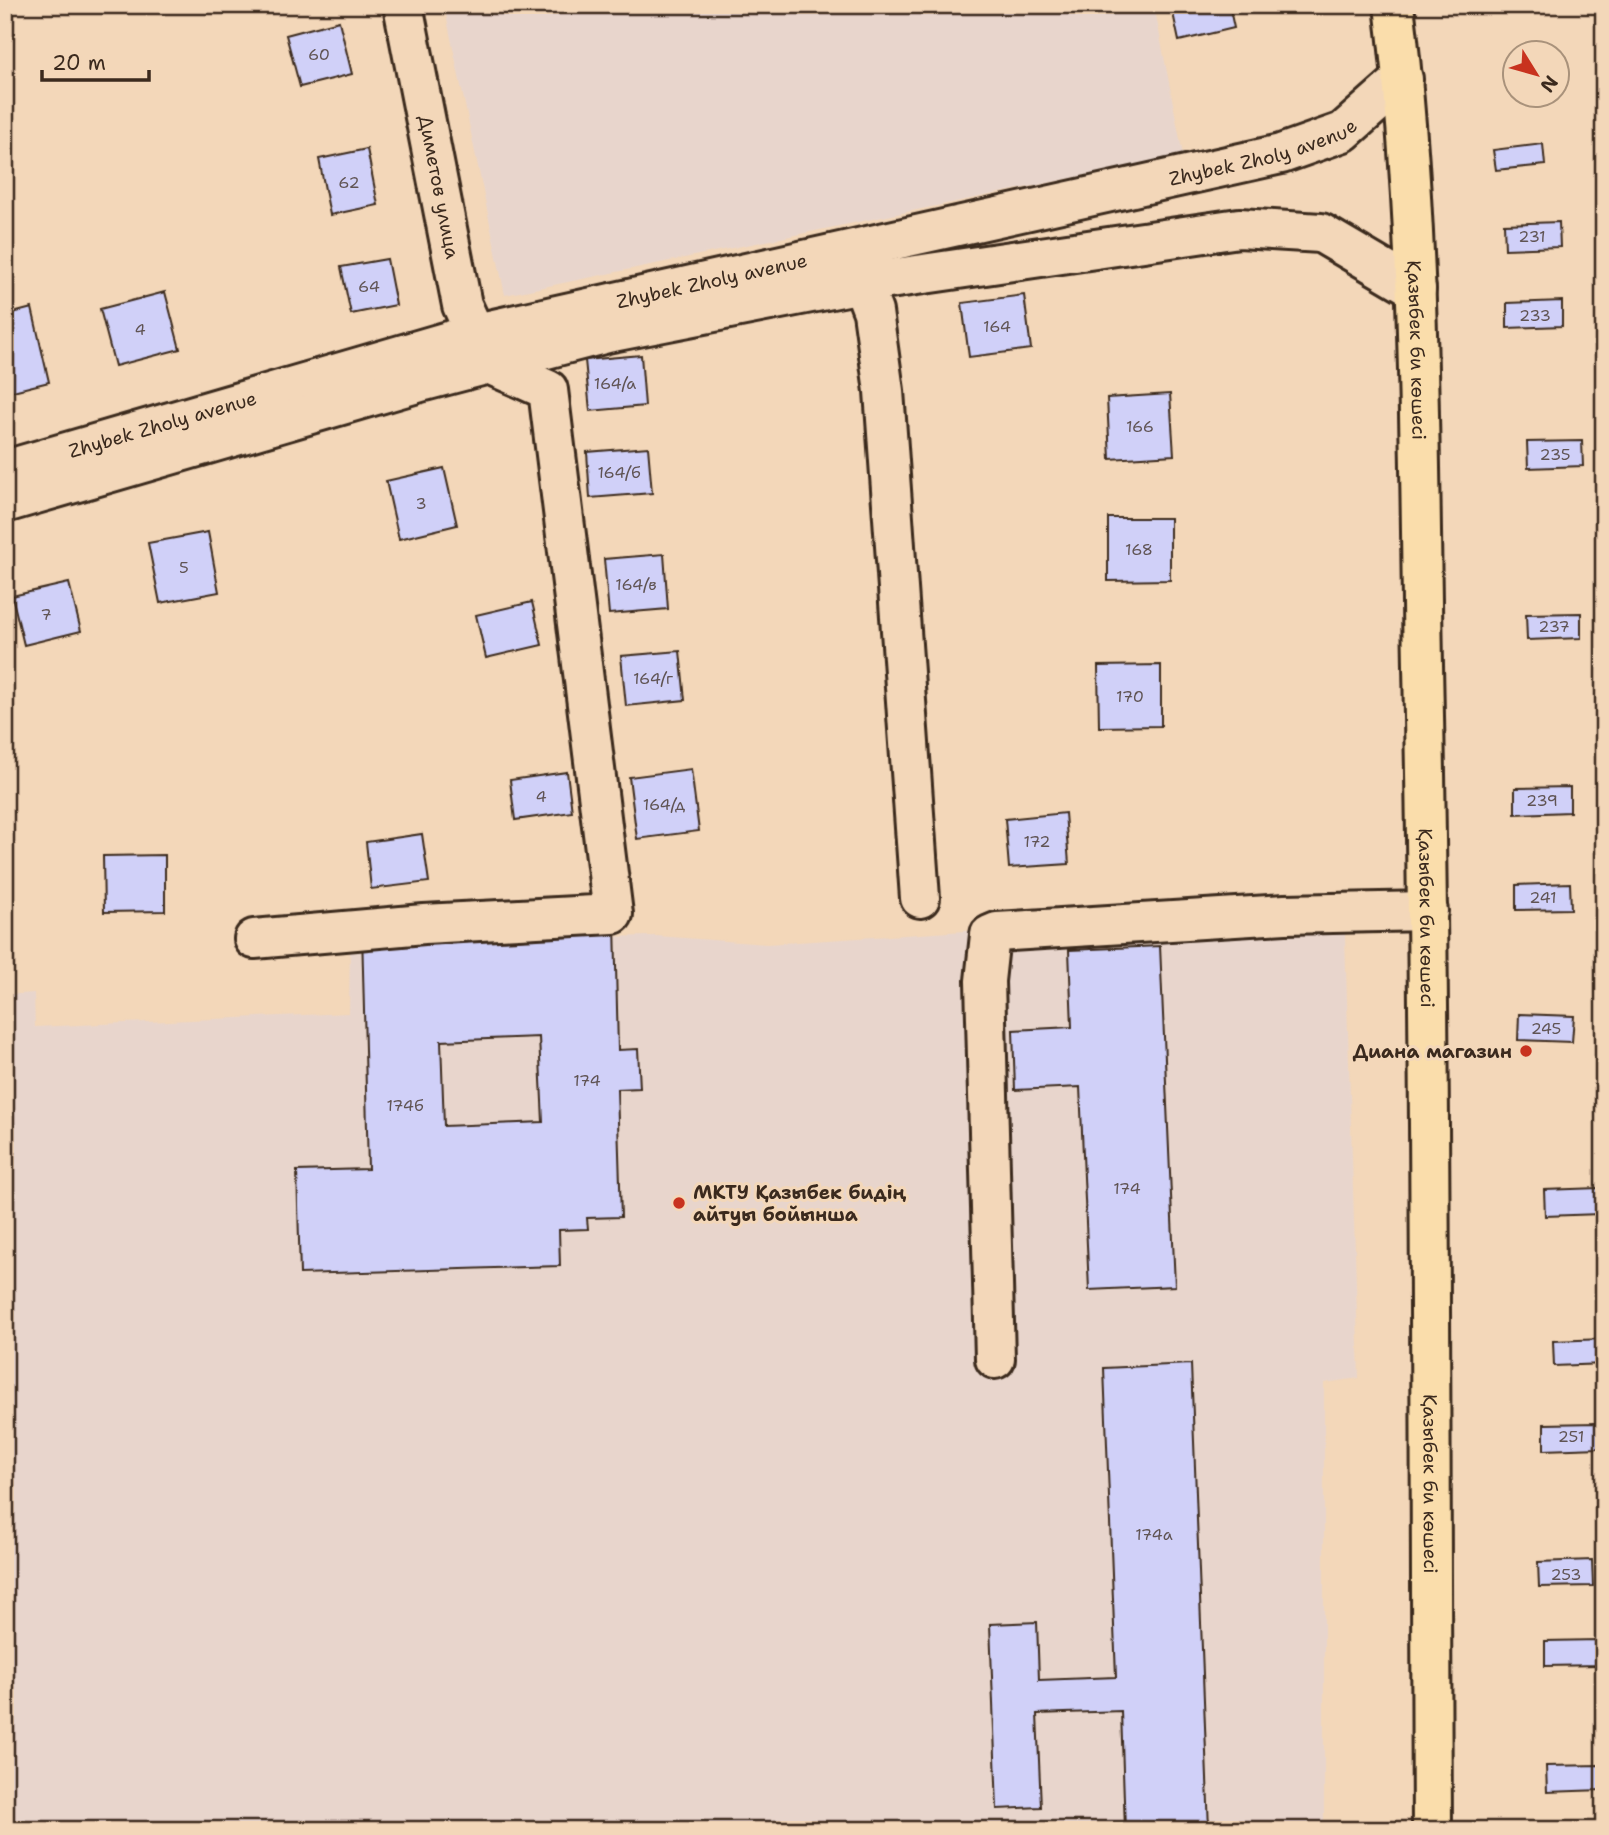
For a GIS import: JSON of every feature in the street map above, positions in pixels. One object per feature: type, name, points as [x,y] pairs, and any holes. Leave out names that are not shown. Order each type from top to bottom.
[{"type":"main road","name":"Қазыбек би көшесі","points":[[1394,5],[1403,79],[1416,289],[1428,911],[1432,1830]]},
{"type":"street","name":"Диметов улица","points":[[403,5],[462,305],[482,349]]},
{"type":"street","name":"Zhybek Zholy avenue","points":[[5,470],[482,349],[1281,154],[1343,132],[1403,79]]},
{"type":"street","name":"Zhybek Zholy avenue","points":[[5,503],[482,349],[607,333],[862,283],[1239,228],[1321,233],[1416,289]]},
{"type":"street","points":[[862,283],[873,312],[884,391],[920,898]]},
{"type":"street","points":[[254,939],[424,924],[613,914],[548,390],[482,349]]},
{"type":"street","points":[[995,1359],[985,981],[989,935],[997,932],[1272,915],[1428,911]]},
{"type":"shaded area","points":[[444,5],[1154,5],[1183,155],[505,295]]},
{"type":"shaded area","name":"МКТУ Қазыбек бидің айтуы бойынша","points":[[1344,906],[1359,1378],[1324,1383],[1324,1830],[5,1830],[5,995],[34,993],[35,1027],[349,1013],[350,941],[657,936],[767,944]]},
{"type":"building","points":[[1207,5],[1229,5],[1234,28],[1179,41],[1173,13]]},
{"type":"building","points":[[339,21],[352,74],[300,87],[286,35]]},
{"type":"building","points":[[1543,144],[1545,165],[1496,170],[1493,150]]},
{"type":"building","points":[[367,149],[378,205],[330,215],[319,159]]},
{"type":"building","points":[[1559,222],[1560,247],[1505,249],[1504,224]]},
{"type":"building","points":[[387,259],[396,305],[351,314],[341,267]]},
{"type":"building","points":[[165,292],[180,349],[115,366],[100,309]]},
{"type":"building","points":[[1024,295],[1031,349],[969,357],[962,303]]},
{"type":"building","points":[[1562,301],[1562,326],[1507,328],[1507,303]]},
{"type":"building","points":[[32,308],[49,382],[5,393],[5,315]]},
{"type":"building","points":[[641,355],[645,406],[590,411],[585,360]]},
{"type":"building","points":[[1170,394],[1174,455],[1110,459],[1107,398]]},
{"type":"building","points":[[1582,441],[1583,466],[1528,468],[1527,442]]},
{"type":"building","points":[[648,447],[652,493],[590,498],[587,452]]},
{"type":"building","points":[[444,468],[457,525],[399,539],[386,481]]},
{"type":"building","points":[[1108,518],[1170,518],[1170,580],[1108,581]]},
{"type":"building","points":[[208,532],[219,592],[160,603],[148,543]]},
{"type":"building","points":[[664,554],[668,609],[609,614],[604,559]]},
{"type":"building","points":[[69,583],[81,631],[24,645],[12,596]]},
{"type":"building","points":[[532,602],[542,645],[486,658],[476,615]]},
{"type":"building","points":[[1581,613],[1581,638],[1527,640],[1526,614]]},
{"type":"building","points":[[680,651],[685,700],[626,706],[621,656]]},
{"type":"building","points":[[1161,665],[1161,726],[1099,727],[1098,666]]},
{"type":"building","points":[[691,769],[699,831],[637,839],[629,777]]},
{"type":"building","points":[[567,772],[572,812],[515,820],[510,780]]},
{"type":"building","points":[[1570,787],[1570,812],[1515,814],[1515,788]]},
{"type":"building","points":[[1065,813],[1069,864],[1009,868],[1005,819]]},
{"type":"building","points":[[422,834],[429,882],[371,889],[366,842]]},
{"type":"building","points":[[165,855],[165,911],[104,912],[103,856]]},
{"type":"building","points":[[1570,883],[1571,909],[1516,910],[1516,885]]},
{"type":"building","points":[[615,923],[618,1050],[638,1049],[640,1088],[617,1089],[621,1217],[587,1218],[588,1229],[559,1230],[560,1266],[300,1274],[297,1171],[368,1169],[362,931]],"holes":[[[539,1037],[543,1122],[444,1126],[441,1041]]]},
{"type":"building","points":[[1160,946],[1175,1286],[1089,1290],[1080,1087],[1015,1090],[1013,1030],[1072,1027],[1069,950]]},
{"type":"building","points":[[1519,1014],[1574,1016],[1572,1042],[1518,1040]]},
{"type":"building","points":[[1599,1188],[1600,1214],[1545,1216],[1544,1190]]},
{"type":"building","points":[[1604,1339],[1604,1364],[1554,1366],[1553,1341]]},
{"type":"building","points":[[1191,1364],[1209,1830],[1125,1830],[1121,1711],[1037,1714],[1041,1807],[997,1809],[990,1624],[1037,1622],[1039,1680],[1116,1677],[1104,1368]]},
{"type":"building","points":[[1598,1423],[1599,1448],[1544,1450],[1544,1424]]},
{"type":"building","points":[[1592,1560],[1593,1586],[1539,1587],[1538,1562]]},
{"type":"building","points":[[1599,1640],[1600,1665],[1545,1666],[1545,1641]]},
{"type":"building","points":[[1601,1765],[1602,1790],[1547,1792],[1546,1766]]},
{"type":"place","name":"Диана магазин","points":[[1526,1051]]},
{"type":"place","name":"МКТУ Қазыбек бидің айтуы бойынша","points":[[679,1203]]}]
